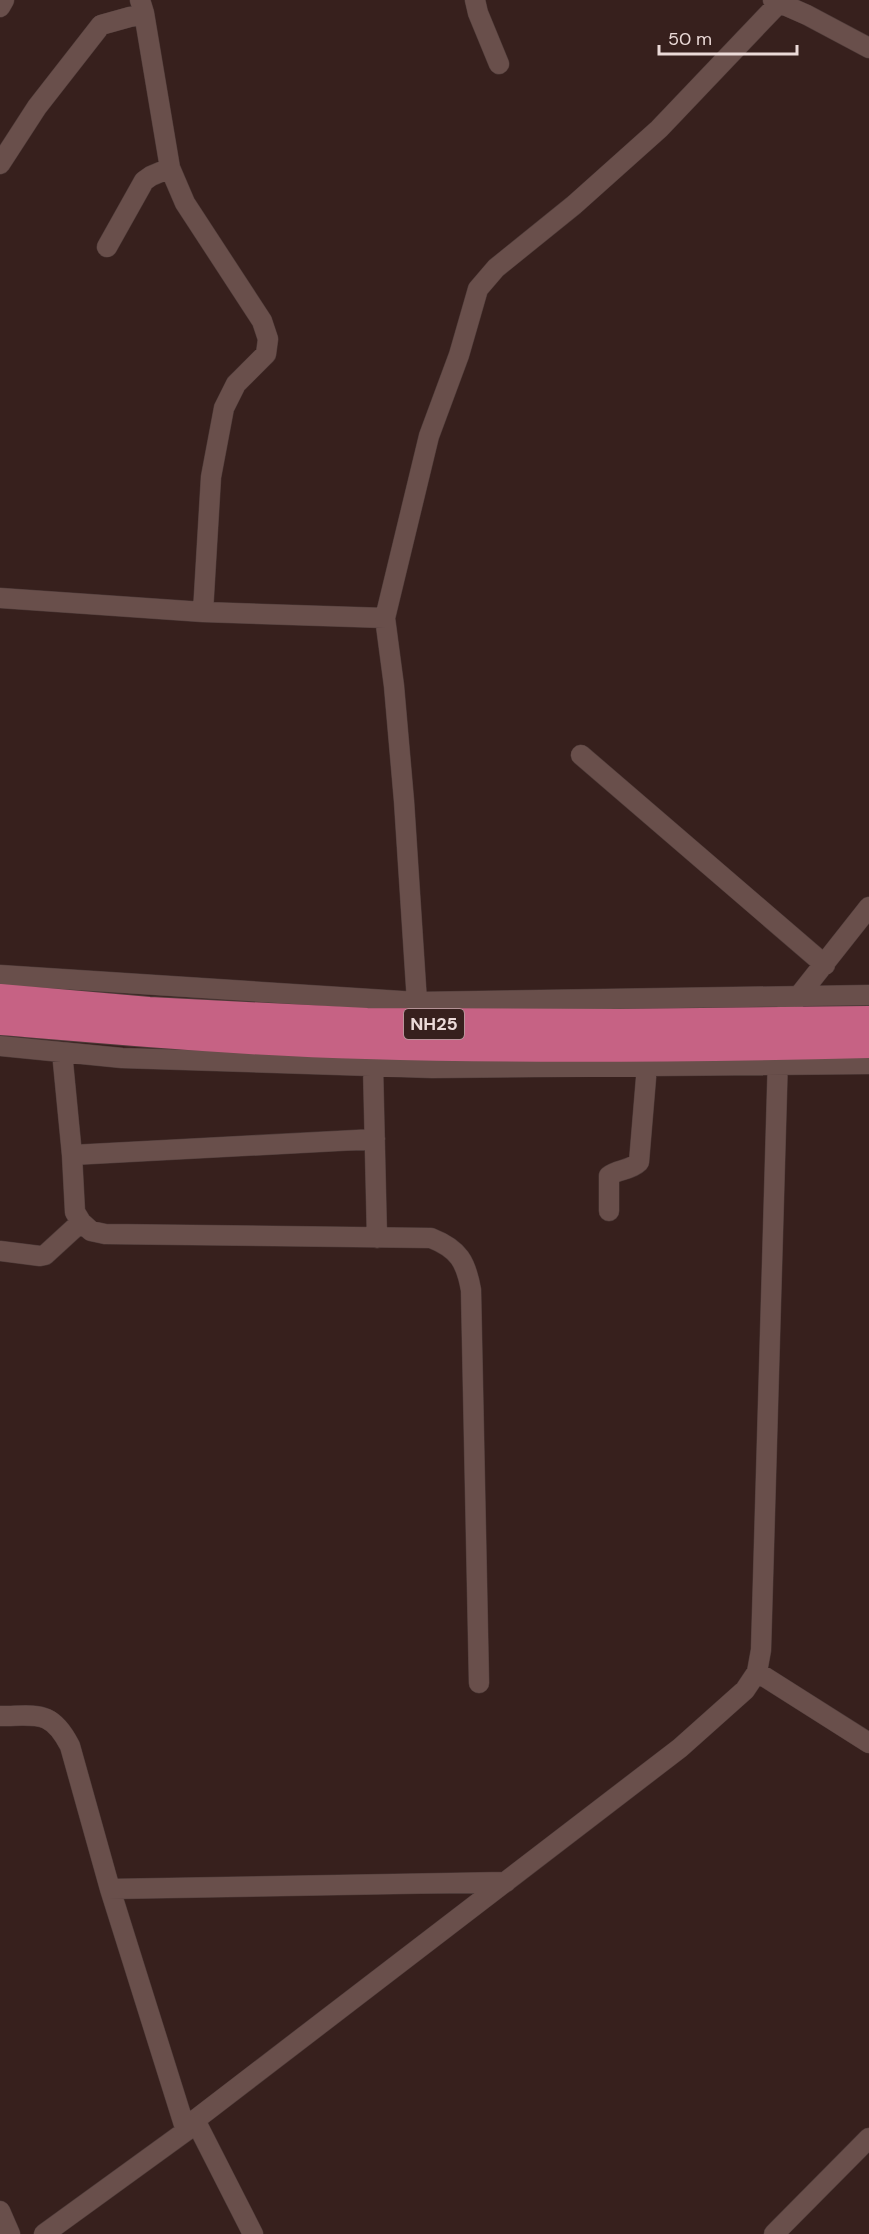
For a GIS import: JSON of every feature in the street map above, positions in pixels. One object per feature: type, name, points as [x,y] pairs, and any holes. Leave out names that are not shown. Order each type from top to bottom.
[{"type":"highway","name":"NH25","points":[[0,998],[149,1011],[779,1044],[869,1020]]},
{"type":"highway","name":"NH25","points":[[0,1021],[118,1031],[364,1045],[539,1048],[869,1044]]},
{"type":"street","points":[[0,7],[4,0]]},
{"type":"street","points":[[475,0],[499,64]]},
{"type":"street","points":[[417,1002],[404,801],[394,686],[385,618],[429,436],[459,355],[478,289],[496,268],[574,205],[659,129],[776,2],[807,15],[869,48]]},
{"type":"street","points":[[0,164],[37,107],[101,25],[142,7],[171,168],[184,203],[262,321],[268,339],[266,354],[236,384],[224,408],[211,477],[203,612]]},
{"type":"street","points":[[107,247],[144,181],[150,176],[171,168]]},
{"type":"street","points":[[0,598],[203,612],[385,618]]},
{"type":"street","points":[[581,755],[825,965]]},
{"type":"street","points":[[44,2234],[190,2126],[680,1748],[746,1690],[757,1672],[761,1650],[779,1044],[800,996],[869,907]]},
{"type":"street","points":[[0,975],[417,1002],[869,994]]},
{"type":"street","points":[[0,1046],[122,1058],[432,1068],[647,1066],[779,1044],[869,1064]]},
{"type":"street","points":[[62,1052],[75,1212],[81,1222],[91,1231],[105,1234],[431,1238],[445,1243],[460,1258],[467,1269],[471,1290],[479,1683]]},
{"type":"street","points":[[373,1066],[377,1238]]},
{"type":"street","points":[[609,1211],[607,1181],[609,1176],[635,1166],[639,1162],[647,1066]]},
{"type":"street","points":[[72,1155],[375,1139]]},
{"type":"street","points":[[0,1251],[40,1257],[81,1222]]},
{"type":"street","points":[[757,1672],[869,1743]]},
{"type":"street","points":[[0,1716],[39,1716],[50,1719],[62,1729],[70,1746],[110,1889],[190,2126],[253,2234]]},
{"type":"street","points":[[110,1889],[506,1882]]},
{"type":"street","points":[[774,2234],[869,2138]]},
{"type":"street","points":[[0,2211],[10,2234]]}]
